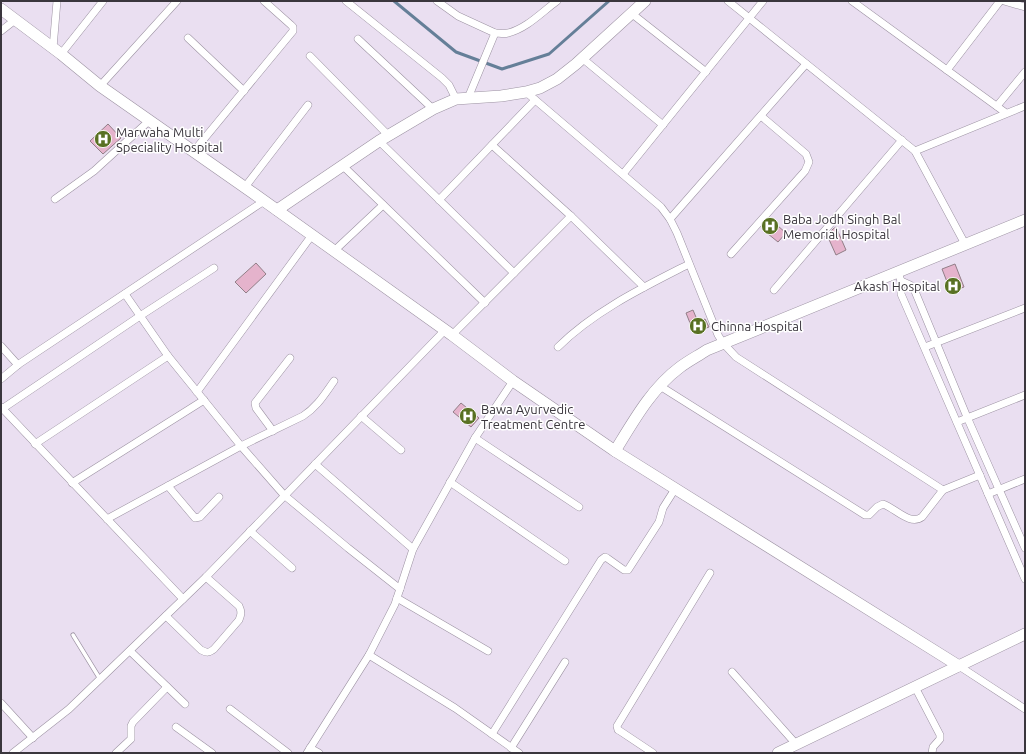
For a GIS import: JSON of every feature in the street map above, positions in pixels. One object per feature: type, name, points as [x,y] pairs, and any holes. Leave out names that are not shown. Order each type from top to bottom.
[{"type":"main road","points":[[277,210],[342,165],[433,109],[456,99],[501,96],[526,92],[540,88],[557,79],[645,1]]},
{"type":"main road","points":[[1,9],[57,51],[100,86],[245,187],[449,333],[513,381],[615,451],[959,666]]},
{"type":"main road","points":[[615,451],[642,408],[660,386],[678,369],[707,350],[899,276],[965,244],[1025,220]]},
{"type":"main road","points":[[778,753],[959,666],[1024,637]]},
{"type":"street","points":[[57,1],[57,51]]},
{"type":"street","points":[[57,51],[103,1]]},
{"type":"street","points":[[100,86],[177,1]]},
{"type":"street","points":[[194,151],[293,29],[291,25],[264,1]]},
{"type":"street","points":[[346,1],[442,78],[449,85],[456,99]]},
{"type":"street","points":[[437,1],[458,16],[495,33],[507,33],[518,29],[557,1]]},
{"type":"street","points":[[728,1],[915,151],[965,244]]},
{"type":"street","points":[[623,174],[763,1]]},
{"type":"street","points":[[852,1],[1006,113]]},
{"type":"street","points":[[947,70],[1000,1]]},
{"type":"street","points":[[1004,1],[1025,8]]},
{"type":"street","points":[[631,13],[706,72]]},
{"type":"street","points":[[1,31],[16,20]]},
{"type":"street","points":[[468,98],[472,85],[495,33]]},
{"type":"street","points":[[188,38],[244,91]]},
{"type":"street","points":[[358,38],[433,109]]},
{"type":"street","points":[[310,56],[439,200],[514,273]]},
{"type":"street","points":[[582,58],[663,125]]},
{"type":"street","points":[[670,219],[806,64]]},
{"type":"street","points":[[997,106],[1025,72]]},
{"type":"street","points":[[526,92],[650,196],[661,207],[670,219],[718,335],[729,351],[743,362],[942,490]]},
{"type":"street","points":[[439,200],[535,100]]},
{"type":"street","points":[[245,187],[308,105]]},
{"type":"street","points":[[915,151],[1025,106]]},
{"type":"street","points":[[731,254],[805,171],[809,162],[806,154],[761,116]]},
{"type":"street","points":[[55,199],[94,171],[150,120]]},
{"type":"street","points":[[774,290],[902,140]]},
{"type":"street","points":[[492,145],[571,216],[644,287]]},
{"type":"street","points":[[342,165],[485,303]]},
{"type":"street","points":[[1,379],[18,365],[264,201]]},
{"type":"street","points":[[334,251],[383,204]]},
{"type":"street","points":[[13,753],[69,709],[100,680],[206,577],[361,416],[449,333],[485,303],[571,216]]},
{"type":"street","points":[[197,392],[312,235]]},
{"type":"street","points":[[558,347],[583,325],[644,287],[689,264]]},
{"type":"street","points":[[183,599],[2,408],[214,268]]},
{"type":"street","points":[[899,276],[914,289],[967,417],[1025,548]]},
{"type":"street","points":[[899,276],[902,294],[1025,579]]},
{"type":"street","points":[[125,294],[168,356],[241,446],[284,495],[348,548],[400,588]]},
{"type":"street","points":[[925,347],[1025,308]]},
{"type":"street","points":[[1,346],[18,365]]},
{"type":"street","points":[[35,444],[168,356]]},
{"type":"street","points":[[273,431],[256,408],[255,403],[290,358]]},
{"type":"street","points":[[319,753],[309,750],[370,655],[397,598],[413,549],[475,438],[513,381]]},
{"type":"street","points":[[107,520],[241,446],[312,410],[334,382]]},
{"type":"street","points":[[660,386],[865,515],[869,515],[877,507],[883,504],[910,520],[919,520],[942,490],[980,475]]},
{"type":"street","points":[[957,422],[1025,395]]},
{"type":"street","points":[[72,483],[204,400]]},
{"type":"street","points":[[361,416],[401,450]]},
{"type":"street","points":[[475,438],[579,507]]},
{"type":"street","points":[[315,464],[413,549]]},
{"type":"street","points":[[988,494],[1025,479]]},
{"type":"street","points":[[450,482],[565,561]]},
{"type":"street","points":[[168,486],[191,516],[195,518],[200,516],[219,497]]},
{"type":"street","points":[[492,734],[601,560],[604,557],[607,558],[624,570],[628,570],[659,522],[663,508],[675,489]]},
{"type":"street","points":[[250,531],[292,568]]},
{"type":"street","points":[[653,753],[620,732],[617,726],[710,573]]},
{"type":"street","points":[[166,616],[206,653],[214,649],[239,620],[241,611],[239,606],[206,577]]},
{"type":"street","points":[[397,598],[488,650]]},
{"type":"street","points":[[130,651],[185,704]]},
{"type":"street","points":[[370,655],[455,708],[518,753]]},
{"type":"street","points":[[511,748],[565,662]]},
{"type":"street","points":[[959,666],[1025,709]]},
{"type":"street","points":[[732,672],[796,744]]},
{"type":"street","points":[[116,753],[131,739],[131,726],[133,722],[167,687]]},
{"type":"street","points":[[916,687],[940,735],[940,739],[931,751],[932,753]]},
{"type":"street","points":[[1,703],[33,738]]},
{"type":"street","points":[[230,709],[288,753]]},
{"type":"street","points":[[176,727],[212,753]]},
{"type":"lane","points":[[74,635],[100,680]]},
{"type":"building","points":[[108,124],[121,138],[103,154],[90,141]]},
{"type":"building","points":[[770,219],[786,233],[778,242],[762,229]]},
{"type":"building","points":[[836,227],[846,250],[836,255],[827,235]]},
{"type":"building","points":[[256,263],[266,274],[246,293],[235,282]]},
{"type":"building","points":[[955,264],[964,287],[951,292],[942,269]]},
{"type":"building","points":[[693,310],[698,322],[705,319],[709,327],[694,333],[686,313]]},
{"type":"building","points":[[461,403],[479,418],[471,427],[453,412]]},
{"type":"waterway","points":[[394,1],[456,52],[502,69],[549,54],[609,1]]},
{"type":"place","name":"Marwaha Multi Speciality Hospital","points":[[103,139]]},
{"type":"place","name":"Baba Jodh Singh Bal Memorial Hospital","points":[[770,226]]},
{"type":"place","name":"Akash Hospital","points":[[953,286]]},
{"type":"place","name":"Chinna Hospital","points":[[698,326]]},
{"type":"place","name":"Bawa Ayurvedic Treatment Centre","points":[[468,416]]}]
